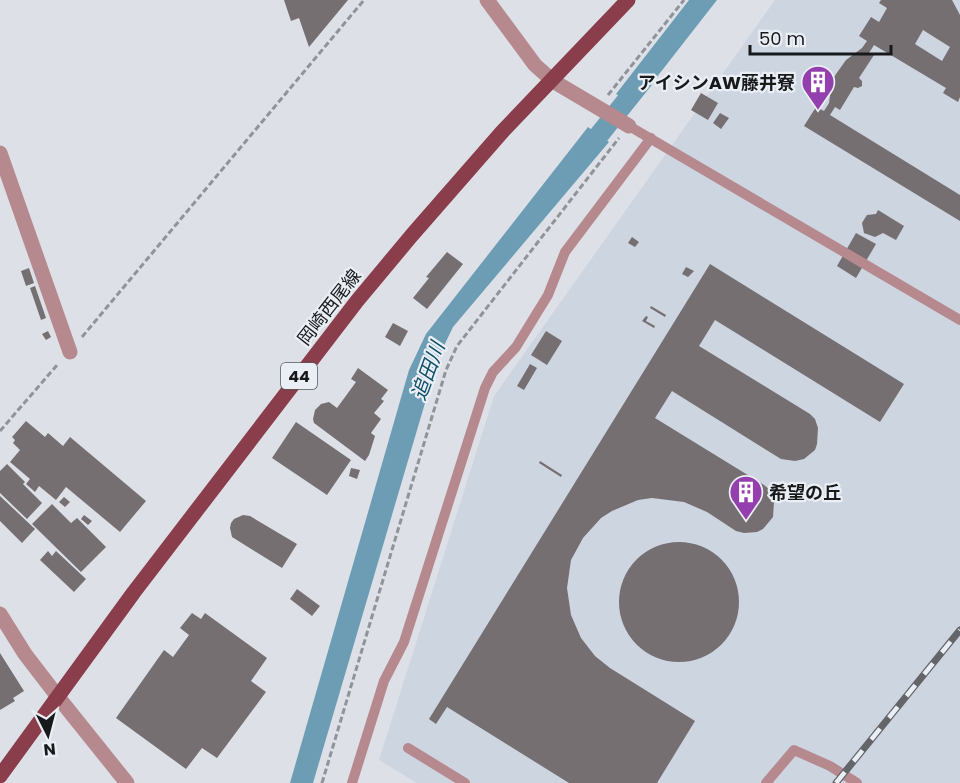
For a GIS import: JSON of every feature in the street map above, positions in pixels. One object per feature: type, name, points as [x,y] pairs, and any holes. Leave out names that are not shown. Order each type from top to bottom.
[{"type":"main road","name":"岡崎西尾線","points":[[0,776],[141,583],[357,301],[502,132],[628,0]]},
{"type":"street","points":[[487,0],[535,65],[553,81],[629,126]]},
{"type":"street","points":[[0,153],[70,352]]},
{"type":"street","points":[[0,614],[25,654],[127,783]]},
{"type":"lane","points":[[629,126],[960,320]]},
{"type":"lane","points":[[352,783],[384,681],[404,642],[485,388],[493,372],[516,348],[548,295],[565,252],[651,138]]},
{"type":"lane","points":[[408,748],[465,783]]},
{"type":"lane","points":[[766,783],[794,750],[830,766],[857,783]]},
{"type":"path","points":[[0,430],[70,352],[364,0]]},
{"type":"path","points":[[598,108],[684,0]]},
{"type":"path","points":[[322,783],[446,370],[457,346],[629,126]]},
{"type":"shaded area","points":[[775,0],[960,0],[960,783],[417,783],[379,760],[494,396]]},
{"type":"water","points":[[689,0],[717,0],[635,105],[616,94]]},
{"type":"water","points":[[588,127],[609,142],[453,327],[430,375],[425,403],[313,783],[290,783],[409,370],[426,334]]},
{"type":"building","points":[[284,0],[348,0],[309,47],[299,18],[291,21]]},
{"type":"building","name":"アイシンAW藤井寮","points":[[881,0],[952,0],[960,15],[960,97],[958,102],[943,93],[946,88],[874,45],[869,53],[874,55],[859,78],[862,86],[854,87],[840,110],[835,107],[830,115],[960,195],[960,221],[804,126],[816,107],[824,111],[829,103],[832,81],[846,60],[862,48],[867,41],[859,36],[871,17],[879,22],[887,8],[879,3]],"holes":[[[923,30],[950,47],[942,61],[915,44]]]},
{"type":"building","points":[[701,93],[718,103],[708,120],[691,110]]},
{"type":"building","points":[[720,113],[729,118],[721,129],[713,123]]},
{"type":"building","points":[[878,210],[904,226],[896,240],[883,233],[875,237],[864,233],[862,223],[865,218],[867,215],[876,214]]},
{"type":"building","points":[[856,233],[876,244],[856,278],[837,266]]},
{"type":"building","points":[[632,237],[639,242],[635,247],[628,243]]},
{"type":"building","points":[[447,252],[463,264],[427,309],[413,298],[429,278],[426,277]]},
{"type":"building","name":"希望の丘","points":[[710,264],[904,384],[880,422],[715,320],[699,346],[810,414],[815,419],[818,428],[817,444],[815,450],[804,459],[795,461],[781,459],[672,391],[655,418],[770,490],[774,502],[773,517],[763,529],[744,533],[736,531],[707,512],[684,502],[652,498],[638,500],[612,511],[601,518],[583,538],[571,560],[567,588],[571,615],[581,638],[595,656],[610,668],[695,721],[657,783],[569,783],[447,707],[436,724],[429,719]]},
{"type":"building","points":[[686,267],[694,271],[688,277],[682,274]]},
{"type":"building","points":[[29,268],[34,283],[26,286],[21,271]]},
{"type":"building","points":[[35,286],[46,318],[41,320],[30,288]]},
{"type":"building","points":[[651,306],[666,315],[665,317],[650,308]]},
{"type":"building","points":[[646,316],[648,317],[646,321],[655,326],[654,328],[642,321]]},
{"type":"building","points":[[393,323],[408,331],[400,346],[385,337]]},
{"type":"building","points":[[48,331],[51,337],[46,340],[42,334]]},
{"type":"building","points":[[546,331],[562,341],[547,365],[531,355]]},
{"type":"building","points":[[530,364],[537,368],[524,390],[517,386]]},
{"type":"building","points":[[358,368],[388,390],[381,399],[384,401],[374,413],[381,419],[371,433],[375,436],[365,461],[314,423],[313,419],[315,410],[321,404],[329,402],[337,408],[356,382],[351,379]]},
{"type":"building","points":[[26,421],[45,437],[48,433],[63,446],[70,437],[146,501],[120,532],[66,487],[56,500],[39,486],[35,492],[26,484],[30,479],[10,462],[20,450],[13,443],[15,440],[12,437]]},
{"type":"building","points":[[296,422],[351,460],[327,495],[272,458]]},
{"type":"building","points":[[540,461],[562,475],[561,477],[539,463]]},
{"type":"building","points":[[7,464],[42,503],[27,519],[0,493],[0,471]]},
{"type":"building","points":[[351,468],[360,470],[357,479],[349,476]]},
{"type":"building","points":[[0,496],[35,529],[22,543],[0,521]]},
{"type":"building","points":[[64,497],[70,502],[65,507],[59,502]]},
{"type":"building","points":[[52,504],[71,523],[77,518],[106,547],[81,572],[32,524]]},
{"type":"building","points":[[84,515],[92,521],[88,525],[81,519]]},
{"type":"building","points":[[243,515],[250,516],[297,544],[282,568],[232,537],[231,523]]},
{"type":"building","points":[[679,542],[702,547],[721,560],[734,579],[739,602],[734,625],[721,644],[702,657],[679,662],[656,657],[637,644],[624,625],[619,602],[624,579],[637,560],[656,547]]},
{"type":"building","points":[[48,551],[52,556],[56,551],[86,579],[74,592],[40,560]]},
{"type":"building","points":[[297,589],[320,606],[312,616],[290,599]]},
{"type":"building","points":[[192,613],[201,619],[205,613],[267,658],[251,681],[266,692],[217,758],[202,748],[186,769],[116,718],[164,650],[173,657],[189,635],[180,628]]},
{"type":"building","points":[[0,653],[24,691],[13,698],[15,701],[0,710]]},
{"type":"waterway","name":"追田川","points":[[583,155],[643,80]]},
{"type":"railway","points":[[836,783],[960,630]]},
{"type":"place","name":"アイシンAW藤井寮","points":[[818,111]]},
{"type":"place","name":"希望の丘","points":[[746,521]]}]
